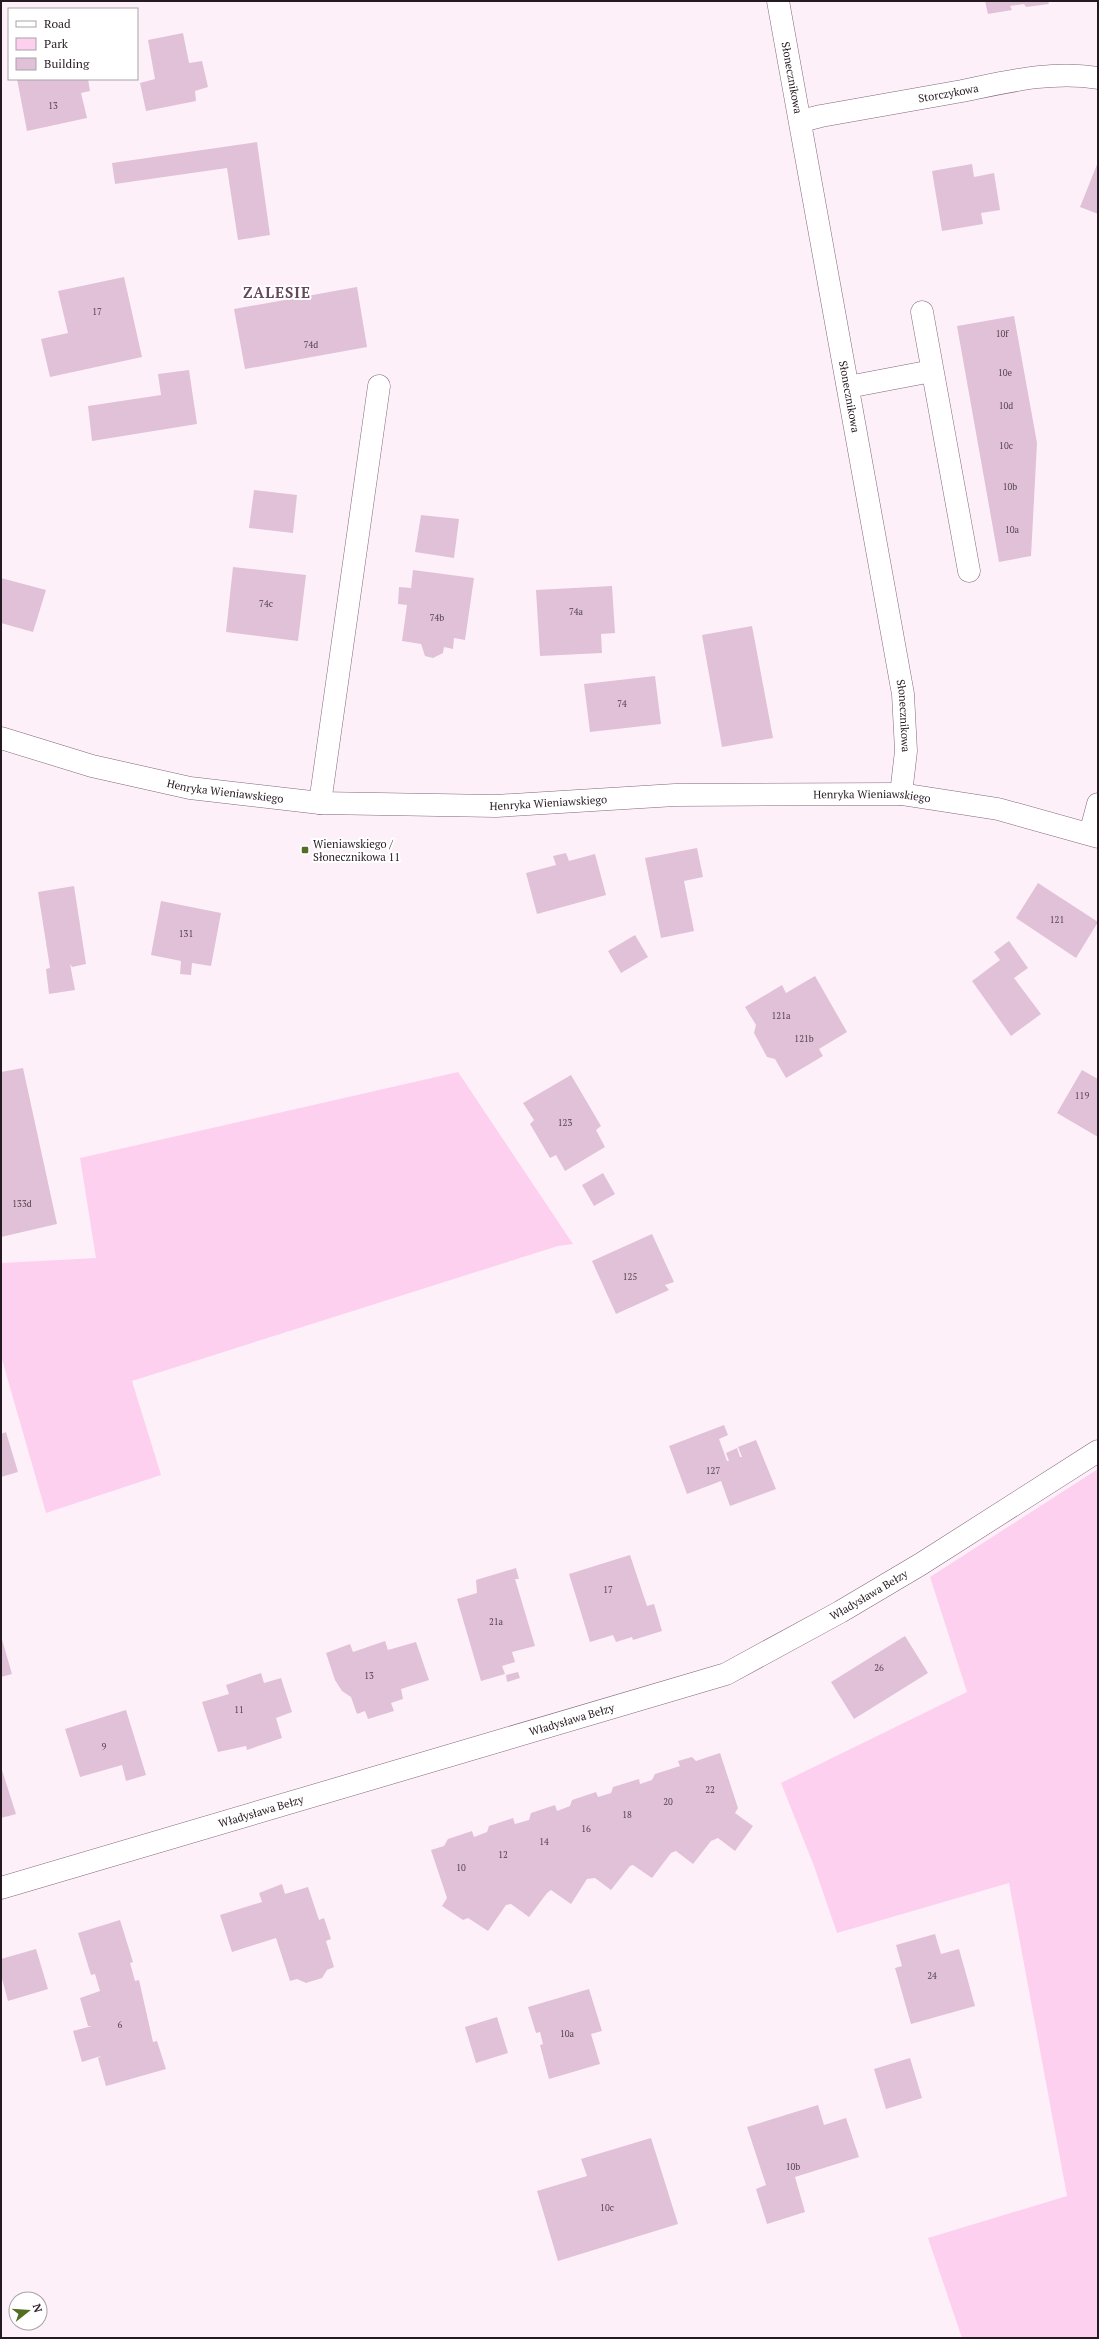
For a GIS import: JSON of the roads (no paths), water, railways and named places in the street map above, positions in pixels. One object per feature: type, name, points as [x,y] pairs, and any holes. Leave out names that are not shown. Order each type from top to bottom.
[{"type":"street","name":"Słonecznikowa","points":[[778,1],[801,121],[905,707],[906,751],[901,794]]},
{"type":"street","name":"Storczykowa","points":[[801,121],[820,116],[1012,81],[1054,76],[1083,76],[1098,78]]},
{"type":"street","points":[[922,312],[969,571]]},
{"type":"street","points":[[848,387],[932,372]]},
{"type":"street","points":[[320,803],[379,386]]},
{"type":"street","name":"Henryka Wieniawskiego","points":[[1,738],[92,766],[190,788],[320,803],[496,806],[675,795],[901,794],[998,809],[1094,835]]},
{"type":"street","points":[[1094,835],[1098,804]]},
{"type":"street","name":"Władysława Bełzy","points":[[1,1888],[726,1674],[840,1612],[921,1564],[1098,1452]]},
{"type":"place","name":"Wieniawskiego / Słonecznikowa 11","points":[[305,850]]},
{"type":"district","name":"ZALESIE","points":[[277,293]]}]
